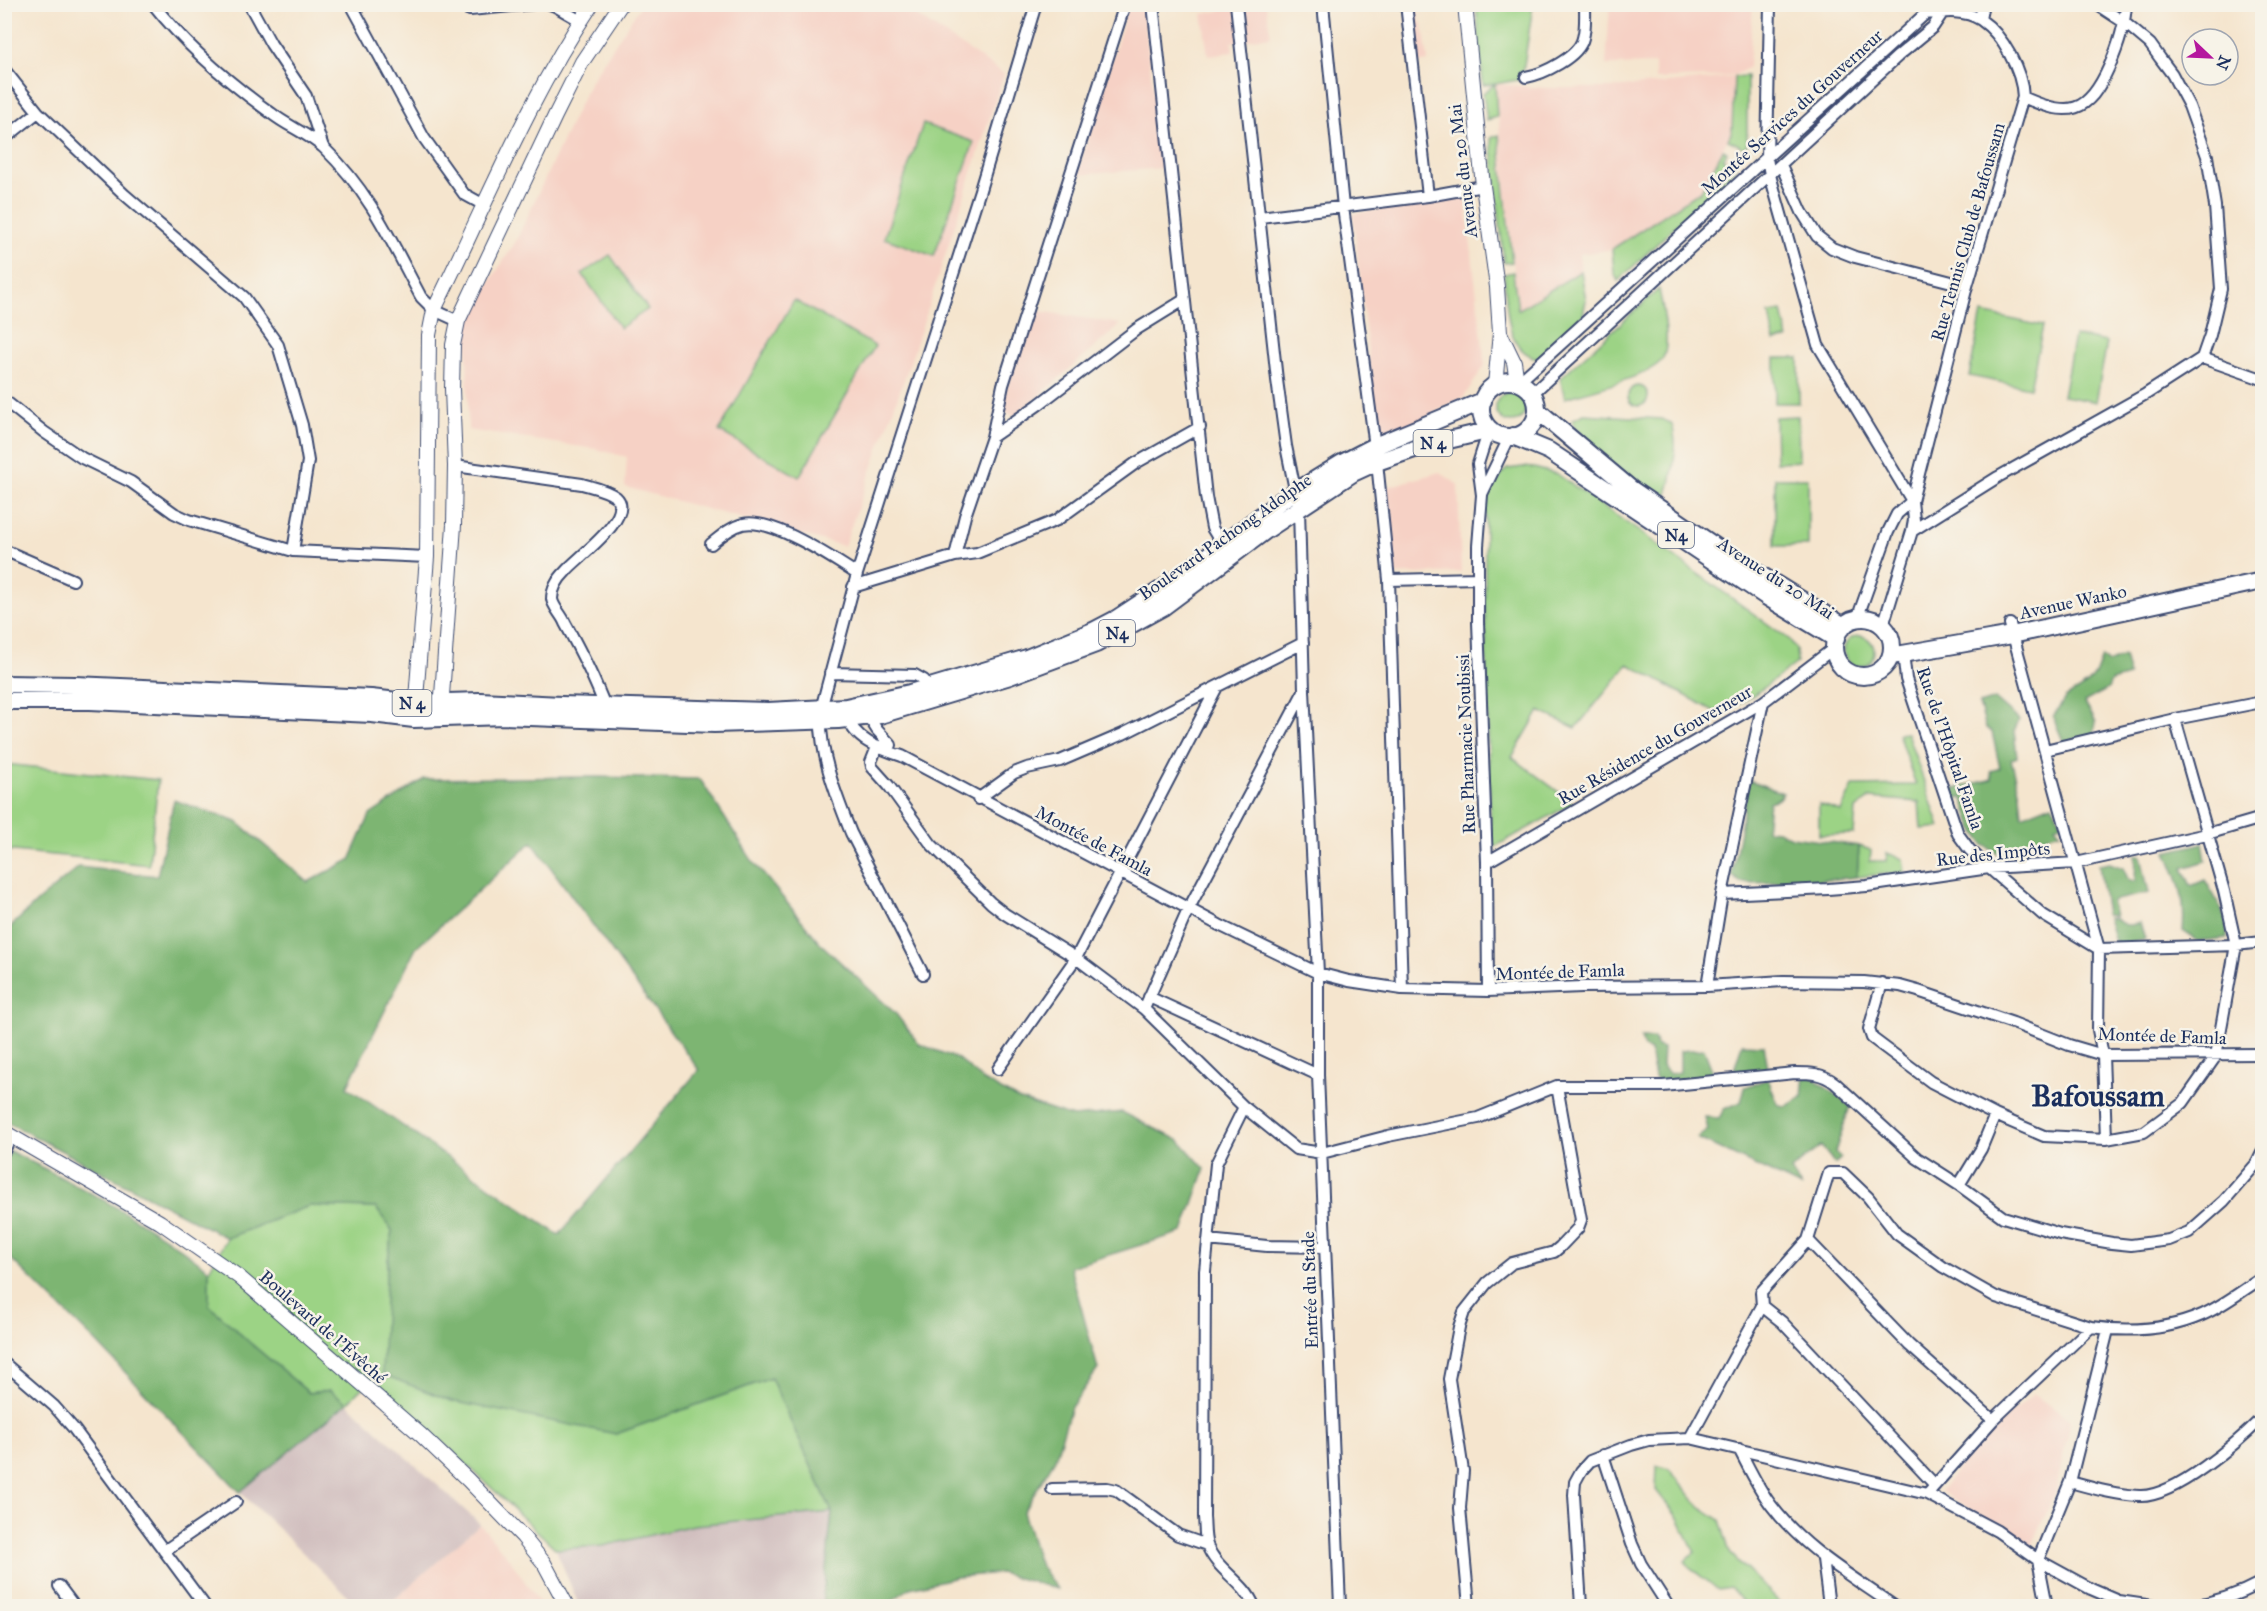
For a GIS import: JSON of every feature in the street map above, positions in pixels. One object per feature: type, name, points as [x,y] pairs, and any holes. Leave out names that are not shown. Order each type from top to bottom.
[{"type":"highway","points":[[1502,382],[1518,382],[1533,393],[1537,410],[1536,418],[1527,430],[1511,436],[1492,430],[1484,420],[1483,401],[1489,389],[1502,382]]},
{"type":"highway","name":"N 4","points":[[1376,454],[1483,401]]},
{"type":"highway","name":"Avenue du 20 Mai","points":[[1537,410],[1631,489],[1843,633]]},
{"type":"highway","name":"N 4","points":[[1376,454],[1492,430]]},
{"type":"highway","name":"Avenue du 20 Mai","points":[[1511,436],[1549,451],[1767,597],[1843,633]]},
{"type":"highway","name":"Boulevard Pachong Adolphe","points":[[820,715],[866,711],[1010,676],[1096,644],[1163,607],[1296,491],[1342,463],[1376,454]]},
{"type":"highway","name":"Boulevard Pachong Adolphe","points":[[1227,551],[1299,509],[1353,473],[1376,454]]},
{"type":"highway","name":"Avenue Wanko","points":[[2011,629],[2262,574]]},
{"type":"highway","name":"Avenue Wanko","points":[[1895,650],[2262,581]]},
{"type":"highway","points":[[1871,619],[1883,626],[1895,650],[1881,670],[1864,676],[1855,675],[1840,665],[1843,633],[1871,619]]},
{"type":"highway","name":"N 4","points":[[4,684],[371,698],[415,711]]},
{"type":"highway","name":"N 4","points":[[4,701],[90,701],[372,714],[441,711],[504,717],[608,714],[714,724],[820,715]]},
{"type":"main road","points":[[415,711],[427,556],[429,335],[434,310],[536,99],[562,50],[592,4]]},
{"type":"main road","points":[[441,711],[454,525],[455,466],[452,389],[453,345],[458,321],[582,62],[621,4]]},
{"type":"main road","name":"Avenue du 20 Mai","points":[[1465,4],[1483,186],[1497,287],[1500,333],[1495,385]]},
{"type":"main road","name":"Avenue du 20 Mai","points":[[1500,333],[1515,362],[1518,382]]},
{"type":"main road","name":"Boulevard de l'Évêché","points":[[8,1134],[160,1222],[239,1277],[421,1435],[468,1480],[523,1537],[543,1563],[567,1606]]},
{"type":"street","points":[[153,4],[216,70],[272,114],[323,147],[371,202],[422,297],[434,310],[458,321]]},
{"type":"street","points":[[351,4],[424,138],[464,194],[484,205]]},
{"type":"street","points":[[455,4],[470,10],[534,4]]},
{"type":"street","points":[[550,4],[581,21]]},
{"type":"street","points":[[923,974],[847,822],[828,766],[820,715],[856,574],[980,190],[1036,4]]},
{"type":"street","points":[[955,556],[965,516],[992,437],[1004,385],[1125,4]]},
{"type":"street","points":[[1153,4],[1209,516],[1215,536],[1227,551]]},
{"type":"street","name":"Entrée du Stade","points":[[1236,4],[1281,413],[1299,509],[1304,690],[1318,973],[1318,1075],[1340,1606]]},
{"type":"street","points":[[1323,4],[1343,207],[1376,454],[1389,580],[1402,989]]},
{"type":"street","points":[[1407,4],[1428,196]]},
{"type":"street","points":[[1526,77],[1539,75],[1578,49],[1583,39],[1585,4]]},
{"type":"street","points":[[1770,4],[1767,158],[1818,345],[1912,501]]},
{"type":"street","points":[[1949,9],[1980,19],[1983,4]]},
{"type":"street","points":[[1912,531],[1998,477],[2146,394],[2202,358],[2221,289],[2215,206],[2207,156],[2189,106],[2172,74],[2150,44],[2125,23],[2096,4]]},
{"type":"street","points":[[2023,97],[2054,109],[2070,109],[2087,103],[2100,88],[2125,23],[2126,4]]},
{"type":"street","points":[[249,5],[306,96],[323,147]]},
{"type":"street","name":"Montée Services du Gouverneur","points":[[1518,382],[1925,14],[1949,9]]},
{"type":"street","name":"Montée Services du Gouverneur","points":[[1533,393],[1898,56],[1933,27],[1949,9]]},
{"type":"street","name":"Rue Tennis Club de Bafoussam","points":[[1883,626],[1912,531],[1914,520],[1912,501],[1967,286],[2023,97],[2017,68],[1995,34],[1980,19]]},
{"type":"street","points":[[4,69],[38,112],[125,195],[244,297],[278,345],[302,425],[308,461],[293,550]]},
{"type":"street","points":[[4,139],[38,112]]},
{"type":"street","points":[[1781,165],[1802,212],[1817,236],[1832,248],[1855,257],[1967,286]]},
{"type":"street","points":[[1260,217],[1428,196],[1483,186]]},
{"type":"street","points":[[992,437],[1038,405],[1137,329],[1184,300]]},
{"type":"street","points":[[2202,358],[2262,379]]},
{"type":"street","points":[[4,400],[44,432],[82,458],[131,482],[174,513],[189,520],[293,550],[427,556]]},
{"type":"street","points":[[853,587],[955,556],[977,553],[1057,520],[1136,463],[1200,427]]},
{"type":"street","name":"Rue Pharmacie Noubissi","points":[[1488,992],[1487,862],[1480,703],[1478,578],[1482,495],[1478,464],[1485,442],[1492,430]]},
{"type":"street","name":"Rue Pharmacie Noubissi","points":[[1482,495],[1511,436]]},
{"type":"street","points":[[455,466],[582,484],[598,488],[617,497],[619,503],[615,521],[605,535],[567,569],[553,593],[553,603],[574,640],[608,714]]},
{"type":"street","name":"Rue Tennis Club de Bafoussam","points":[[1843,633],[1897,514],[1912,501]]},
{"type":"street","points":[[711,544],[727,531],[744,523],[759,525],[802,540],[830,555],[856,574]]},
{"type":"street","points":[[4,550],[73,580]]},
{"type":"street","points":[[1389,580],[1478,578]]},
{"type":"street","points":[[2011,629],[2099,949],[2098,1030],[2103,1055],[2106,1139]]},
{"type":"street","name":"Rue Résidence du Gouverneur","points":[[1487,862],[1763,702],[1843,633]]},
{"type":"street","points":[[978,799],[1014,773],[1060,761],[1123,734],[1303,643]]},
{"type":"street","name":"Rue de l'Hôpital Famla","points":[[1895,650],[1958,834],[1969,849],[2043,915],[2099,949]]},
{"type":"street","points":[[830,673],[915,675],[924,680],[930,694]]},
{"type":"street","points":[[998,1070],[1076,958],[1217,687]]},
{"type":"street","points":[[1144,1009],[1188,910],[1304,690]]},
{"type":"street","points":[[1707,986],[1722,894],[1763,702]]},
{"type":"street","points":[[2045,750],[2175,719],[2262,702]]},
{"type":"street","points":[[866,711],[883,745],[873,757],[872,767],[889,786],[931,844],[998,909],[1076,958],[1144,1009],[1244,1107],[1296,1149],[1322,1154],[1388,1136],[1478,1118],[1557,1086],[1663,1086],[1795,1072],[1814,1073],[1826,1076],[1917,1158],[2003,1217],[2060,1234],[2132,1245],[2169,1240],[2189,1232],[2224,1202],[2257,1164],[2262,1153]]},
{"type":"street","name":"Montée de Famla","points":[[847,713],[861,736],[883,745],[978,799],[1188,910],[1318,973],[1375,986],[1488,992],[1581,987],[1707,986],[1793,980],[1882,983],[1918,991],[2103,1055],[2262,1054]]},
{"type":"street","points":[[1882,983],[1869,1029],[1872,1038],[1931,1082],[1995,1115],[2044,1136],[2106,1139],[2144,1132],[2183,1103],[2216,1056],[2236,945],[2232,920],[2175,719]]},
{"type":"street","name":"Rue des Impôts","points":[[1722,894],[1867,886],[1989,868],[2076,863],[2207,834],[2262,818]]},
{"type":"street","points":[[2099,949],[2236,945],[2262,942]]},
{"type":"street","points":[[1149,997],[1318,1075]]},
{"type":"street","points":[[1469,1606],[1460,1508],[1463,1471],[1451,1395],[1451,1362],[1458,1327],[1464,1312],[1487,1283],[1512,1263],[1554,1252],[1578,1228],[1581,1220],[1557,1086]]},
{"type":"street","points":[[1244,1107],[1216,1164],[1204,1271],[1203,1481],[1207,1545],[1212,1555],[1247,1593],[1254,1606]]},
{"type":"street","points":[[1959,1185],[1981,1149],[1995,1115]]},
{"type":"street","points":[[4,1151],[8,1134]]},
{"type":"street","points":[[1690,1438],[1762,1306],[1761,1292],[1808,1240],[1829,1173],[1843,1173],[1868,1197],[1897,1234],[1943,1267],[1996,1298],[2091,1327],[2108,1329],[2165,1327],[2204,1315],[2262,1278]]},
{"type":"street","points":[[1208,1240],[1267,1246],[1325,1247]]},
{"type":"street","points":[[1808,1240],[1909,1345],[1993,1420]]},
{"type":"street","points":[[1762,1306],[1782,1322],[1935,1485]]},
{"type":"street","points":[[1927,1494],[1993,1420],[2091,1327]]},
{"type":"street","points":[[2047,1606],[2038,1560],[2070,1482],[2108,1329]]},
{"type":"street","points":[[4,1363],[54,1406],[74,1429],[204,1606]]},
{"type":"street","points":[[2070,1482],[2141,1497],[2164,1491],[2209,1464],[2262,1418]]},
{"type":"street","points":[[1581,1606],[1575,1482],[1581,1471],[1590,1461],[1603,1455],[1649,1440],[1690,1438],[1927,1494],[1997,1531],[2038,1560],[2091,1589],[2119,1601],[2153,1606]]},
{"type":"street","points":[[1739,1449],[1770,1505],[1824,1559],[1894,1606]]},
{"type":"street","points":[[1603,1455],[1632,1544],[1641,1564],[1668,1606]]},
{"type":"street","points":[[1052,1489],[1107,1488],[1116,1490],[1179,1534],[1207,1545]]},
{"type":"street","points":[[164,1551],[236,1502]]},
{"type":"street","points":[[1824,1559],[1829,1606]]},
{"type":"street","points":[[2188,1606],[2209,1604],[2235,1596],[2262,1582]]},
{"type":"street","points":[[59,1586],[74,1606]]},
{"type":"shaded area","points":[[641,5],[901,5],[1004,74],[911,360],[844,546],[625,487],[627,457],[596,449],[468,430],[467,317],[515,243],[590,82]]},
{"type":"shaded area","points":[[1143,5],[1162,168],[1077,175],[1128,7]]},
{"type":"shaded area","points":[[1250,5],[1266,5],[1271,36],[1232,42],[1233,52],[1208,55],[1202,14]]},
{"type":"shaded area","points":[[1405,5],[1417,5],[1419,20],[1423,25],[1428,61],[1413,64]]},
{"type":"shaded area","points":[[1610,5],[1753,5],[1749,67],[1733,76],[1655,79],[1655,64],[1606,65]]},
{"type":"shaded area","points":[[1734,77],[1732,131],[1701,191],[1615,249],[1579,254],[1581,271],[1518,310],[1495,84],[1544,88],[1611,88]]},
{"type":"shaded area","points":[[1465,195],[1485,365],[1464,397],[1378,443],[1353,214]]},
{"type":"shaded area","points":[[1033,310],[1121,324],[1015,417],[1000,408]]},
{"type":"shaded area","points":[[1440,472],[1458,485],[1461,572],[1386,575],[1380,489]]},
{"type":"shaded area","points":[[2033,1394],[2071,1420],[2055,1494],[2032,1546],[1940,1491],[1986,1434]]},
{"type":"shaded area","points":[[347,1403],[480,1524],[387,1606],[358,1606],[240,1492]]},
{"type":"shaded area","points":[[832,1512],[821,1606],[579,1606],[556,1549],[603,1546],[694,1525]]},
{"type":"shaded area","points":[[480,1524],[510,1560],[542,1606],[387,1606]]},
{"type":"green space","points":[[1476,5],[1533,5],[1522,79],[1483,85]]},
{"type":"green space","points":[[1747,76],[1747,149],[1728,140],[1732,131],[1734,77]]},
{"type":"green space","points":[[1495,84],[1497,117],[1487,120],[1483,93]]},
{"type":"green space","points":[[923,124],[974,142],[934,256],[884,238]]},
{"type":"green space","points":[[1499,135],[1512,262],[1504,263],[1491,138]]},
{"type":"green space","points":[[1723,150],[1727,152],[1723,160],[1736,166],[1734,170],[1618,281],[1614,273],[1612,249],[1701,191]]},
{"type":"green space","points":[[610,255],[648,309],[620,328],[582,274]]},
{"type":"green space","points":[[1581,271],[1586,300],[1583,315],[1538,358],[1527,354],[1513,336],[1509,324],[1504,274],[1513,272],[1518,310]]},
{"type":"green space","points":[[1659,289],[1666,343],[1663,358],[1657,365],[1633,377],[1565,398],[1560,378]]},
{"type":"green space","points":[[794,300],[875,346],[799,477],[719,431]]},
{"type":"green space","points":[[1782,311],[1788,339],[1774,341],[1769,313]]},
{"type":"green space","points":[[1982,313],[2043,326],[2030,388],[1969,376]]},
{"type":"green space","points":[[2074,336],[2107,342],[2096,402],[2063,396]]},
{"type":"green space","points":[[1775,358],[1799,358],[1799,403],[1775,403]]},
{"type":"green space","points":[[1638,386],[1645,389],[1648,396],[1645,403],[1638,406],[1631,403],[1628,396],[1631,389]]},
{"type":"green space","points":[[1511,392],[1522,396],[1526,407],[1522,418],[1511,422],[1500,418],[1496,407],[1500,396]]},
{"type":"green space","points":[[1584,414],[1661,419],[1671,423],[1675,441],[1674,464],[1663,505],[1612,466],[1588,444],[1572,420]]},
{"type":"green space","points":[[1798,416],[1799,461],[1776,462],[1775,417]]},
{"type":"green space","points":[[1523,467],[1557,474],[1637,530],[1790,640],[1796,649],[1797,663],[1751,697],[1721,715],[1628,664],[1576,728],[1539,711],[1512,757],[1573,803],[1491,849],[1485,604],[1485,498],[1507,469]]},
{"type":"green space","points":[[1775,478],[1808,478],[1808,546],[1775,546]]},
{"type":"green space","points":[[1859,636],[1870,640],[1874,651],[1870,662],[1859,666],[1848,662],[1844,651],[1848,640]]},
{"type":"green space","points":[[2124,656],[2129,676],[2111,681],[2108,689],[2084,702],[2096,722],[2094,734],[2064,743],[2053,717],[2065,698],[2088,684],[2095,675],[2102,657],[2108,663]]},
{"type":"green space","points":[[1995,699],[2019,720],[2014,731],[2017,757],[2011,759],[2020,794],[2022,816],[2052,804],[2062,823],[2055,826],[2060,832],[2032,840],[2033,852],[2003,857],[1984,845],[1975,832],[1962,797],[1948,804],[1942,785],[1955,789],[1992,779],[1991,771],[2000,768],[1992,732],[1986,728],[1979,704]]},
{"type":"green space","points":[[1907,733],[1940,827],[1921,829],[1919,802],[1870,798],[1856,809],[1854,834],[1819,835],[1819,804],[1841,811],[1853,786],[1916,785],[1898,734]]},
{"type":"green space","points":[[4,764],[158,780],[149,865],[5,850]]},
{"type":"green space","points":[[592,777],[700,779],[751,859],[821,944],[896,1014],[919,1044],[958,1059],[983,1080],[1017,1099],[1073,1117],[1122,1112],[1180,1141],[1205,1169],[1183,1232],[1070,1267],[1098,1369],[1071,1407],[1055,1459],[1023,1512],[1039,1564],[1057,1589],[1000,1573],[957,1577],[910,1588],[884,1606],[822,1606],[832,1512],[771,1378],[616,1434],[451,1401],[382,1374],[386,1277],[392,1230],[376,1208],[309,1206],[227,1238],[5,1121],[5,932],[79,867],[157,876],[174,800],[237,822],[308,882],[350,860],[370,815],[424,779]],"holes":[[[532,842],[699,1070],[559,1235],[347,1087],[416,948]]]},
{"type":"green space","points":[[1749,780],[1783,793],[1778,799],[1769,802],[1766,830],[1778,831],[1791,837],[1859,846],[1857,877],[1807,882],[1740,883],[1732,875]]},
{"type":"green space","points":[[2203,843],[2206,861],[2183,868],[2191,886],[2205,880],[2224,915],[2227,938],[2198,941],[2183,931],[2180,890],[2166,852]]},
{"type":"green space","points":[[1859,846],[1871,850],[1870,861],[1886,861],[1887,853],[1903,859],[1905,872],[1857,877]]},
{"type":"green space","points":[[2136,855],[2141,855],[2149,893],[2111,901],[2115,916],[2106,915],[2099,865],[2110,863],[2123,868],[2129,881],[2135,881]]},
{"type":"green space","points":[[2108,918],[2115,918],[2127,925],[2140,923],[2145,940],[2116,944]]},
{"type":"green space","points":[[1641,1038],[1654,1038],[1657,1046],[1663,1048],[1662,1066],[1670,1074],[1680,1072],[1680,1051],[1704,1049],[1713,1073],[1734,1070],[1742,1044],[1764,1045],[1768,1068],[1660,1082],[1655,1078],[1650,1051],[1644,1048]]},
{"type":"green space","points":[[1804,1075],[1812,1077],[1850,1106],[1835,1152],[1841,1158],[1835,1164],[1821,1146],[1791,1170],[1801,1187],[1697,1138],[1708,1130],[1705,1117],[1719,1118],[1724,1109],[1741,1102],[1745,1087],[1768,1079],[1778,1105],[1787,1106],[1802,1097]]},
{"type":"green space","points":[[10,1151],[138,1220],[209,1270],[209,1305],[309,1393],[330,1390],[347,1403],[240,1492],[97,1343],[5,1253],[5,1162]]},
{"type":"green space","points":[[309,1206],[376,1208],[392,1230],[386,1277],[383,1374],[616,1434],[771,1378],[832,1512],[694,1525],[603,1546],[556,1549],[446,1445],[368,1382],[347,1403],[330,1390],[309,1393],[208,1304],[209,1270],[227,1238]]},
{"type":"green space","points":[[1657,1466],[1669,1469],[1699,1506],[1720,1520],[1730,1553],[1781,1604],[1793,1606],[1746,1606],[1731,1588],[1718,1590],[1688,1565],[1685,1561],[1695,1552],[1678,1518],[1656,1490]]},
{"type":"district","name":"Bafoussam","points":[[2098,1096]]}]
